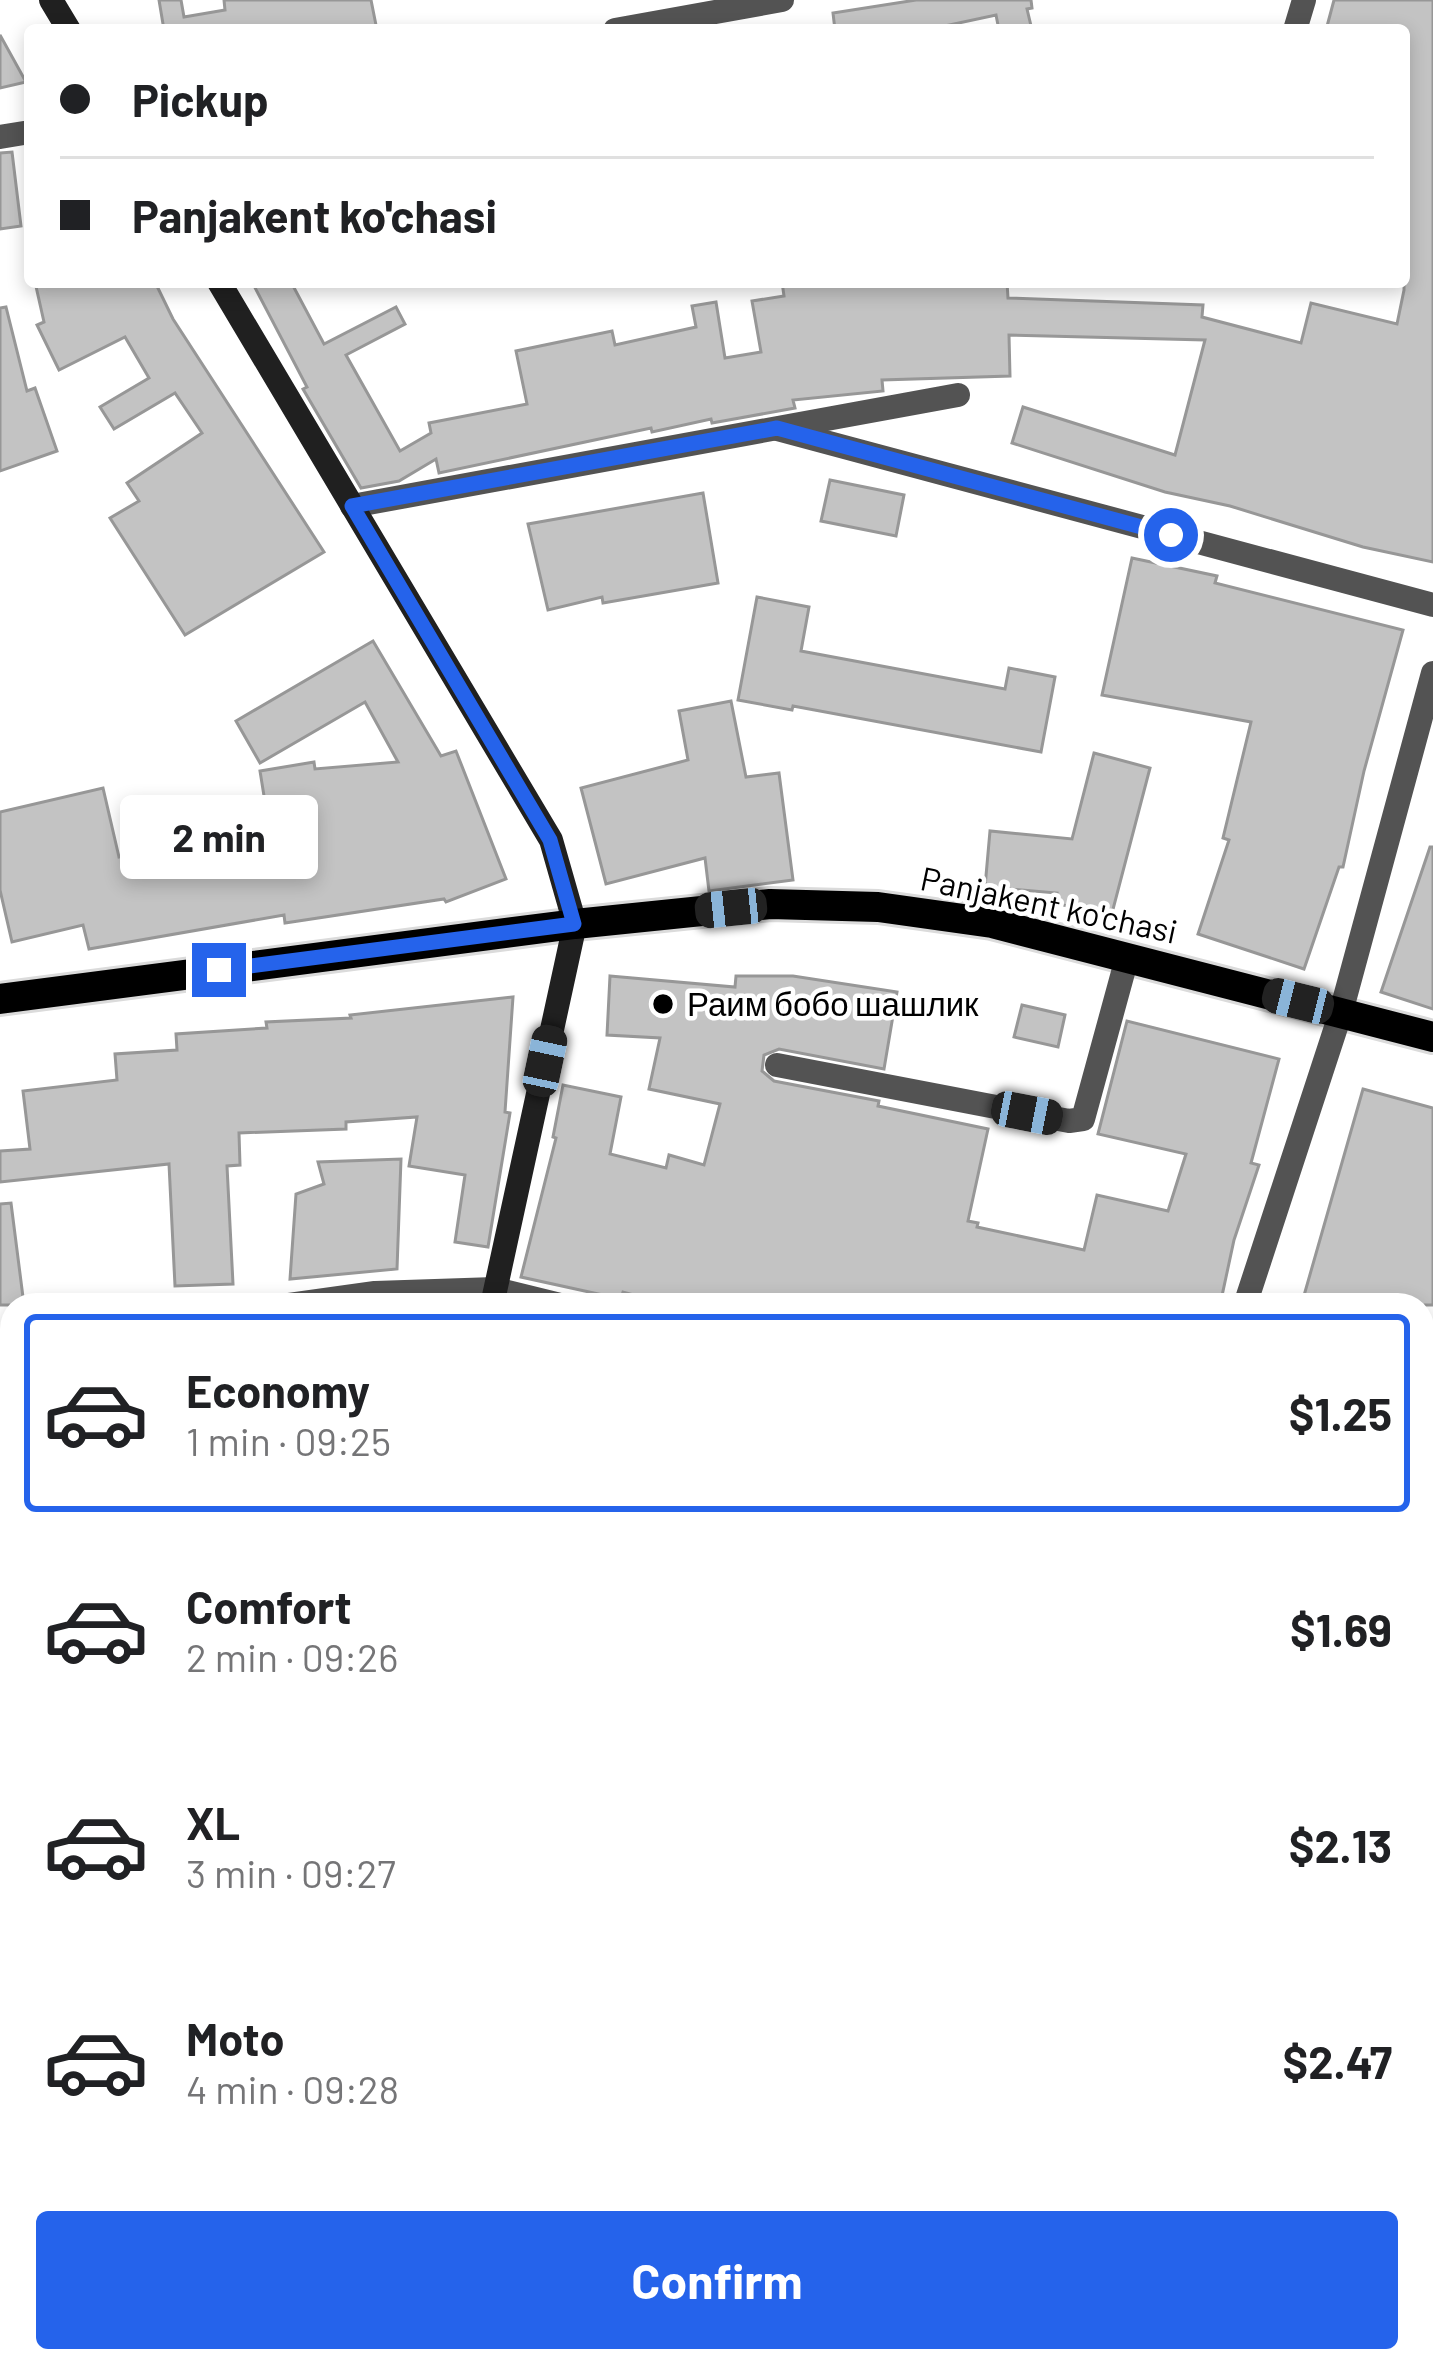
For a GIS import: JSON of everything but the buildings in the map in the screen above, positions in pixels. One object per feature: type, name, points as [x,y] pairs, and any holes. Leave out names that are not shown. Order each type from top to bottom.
[{"type":"main road","points":[[223,288],[550,840],[574,924],[495,1293]]},
{"type":"main road","name":"Panjakent ko'chasi","points":[[0,999],[574,924],[824,903],[992,923],[1433,1037]]},
{"type":"street","points":[[648,24],[782,0]]},
{"type":"street","points":[[352,506],[958,395]]},
{"type":"street","points":[[777,428],[1433,605]]},
{"type":"street","points":[[1249,1293],[1341,1012],[1433,674]]},
{"type":"street","points":[[777,1065],[1069,1121],[1083,1119],[1127,958]]},
{"type":"place","name":"Раим бобо шашлик","points":[[663,1004]]},
{"type":"route","points":[[219,970],[574,924],[550,840],[352,506],[777,428],[1171,535]]}]
